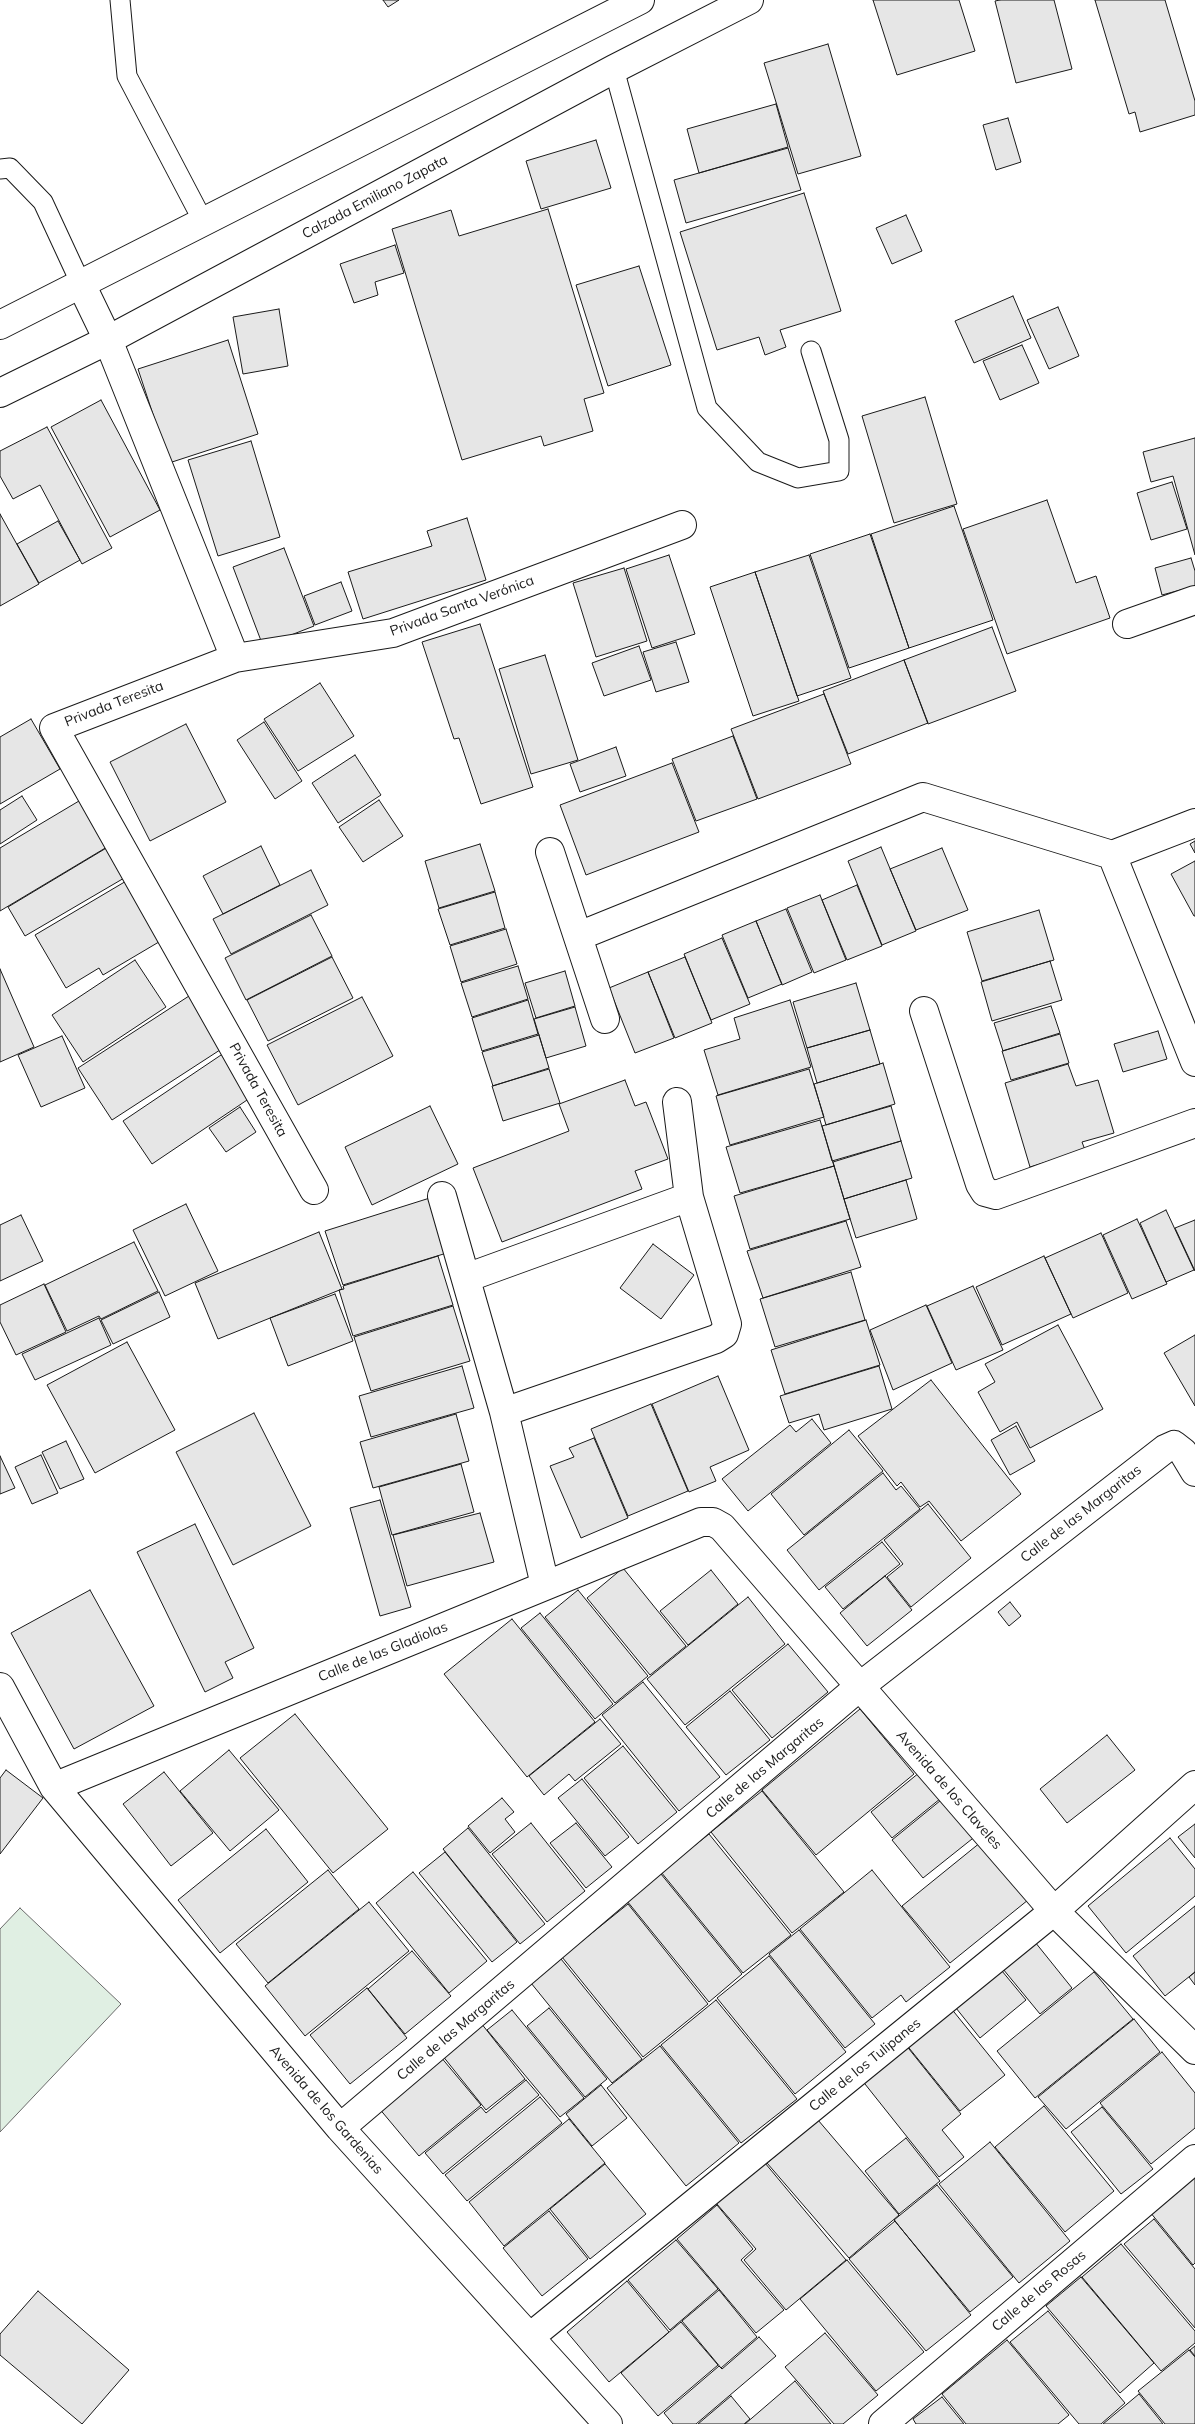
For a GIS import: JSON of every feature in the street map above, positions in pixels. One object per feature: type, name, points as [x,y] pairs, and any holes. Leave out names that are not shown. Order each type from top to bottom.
[{"type":"street","points":[[0,325],[640,0]]},
{"type":"street","name":"Calzada Emiliano Zapata","points":[[0,393],[108,340],[614,69],[749,0]]},
{"type":"street","points":[[80,284],[108,340],[235,658]]},
{"type":"street","name":"Privada Santa Verónica","points":[[235,658],[392,633],[682,525]]},
{"type":"street","points":[[1127,624],[1195,600]]},
{"type":"street","name":"Privada Teresita","points":[[235,658],[54,728],[314,1190]]},
{"type":"street","points":[[578,936],[923,796],[1112,854],[1195,822]]},
{"type":"street","points":[[550,852],[605,1019]]},
{"type":"street","points":[[1112,854],[1195,1062]]},
{"type":"street","points":[[924,1011],[980,1184],[985,1192],[996,1195],[1195,1123]]},
{"type":"street","points":[[504,1412],[716,1339],[724,1334],[728,1324],[689,1197],[677,1102]]},
{"type":"street","points":[[442,1196],[504,1412],[545,1585]]},
{"type":"street","points":[[466,1278],[689,1197]]},
{"type":"street","name":"Calle de las Margaritas","points":[[340,2128],[859,1688],[1165,1448],[1174,1445],[1183,1452],[1195,1472]]},
{"type":"street","name":"Calle de las Gladiolas","points":[[54,1787],[700,1522],[713,1522]]},
{"type":"street","name":"Avenida de los Claveles","points":[[713,1522],[722,1527],[859,1688],[1054,1911],[1195,2050]]},
{"type":"street","name":"Avenida de los Gardenias","points":[[0,1687],[54,1787],[340,2128],[608,2424]]},
{"type":"street","name":"Calle de los Tulipanes","points":[[530,2338],[1054,1911],[1195,1785]]},
{"type":"street","name":"Calle de las Rosas","points":[[883,2424],[1195,2159]]},
{"type":"lane","points":[[120,0],[127,76],[203,221]]},
{"type":"lane","points":[[614,69],[707,408],[758,462],[798,478],[839,471],[839,440],[811,351]]},
{"type":"lane","points":[[0,169],[10,168],[43,202],[80,284]]},
{"type":"green space","points":[[20,1908],[121,2004],[0,2132],[0,1929]]},
{"type":"building","points":[[383,0],[399,0],[388,7]]},
{"type":"building","points":[[873,0],[959,0],[975,51],[897,75]]},
{"type":"building","points":[[1054,0],[1072,69],[1016,83],[995,1]]},
{"type":"building","points":[[1095,0],[1165,0],[1195,101],[1195,115],[1140,132],[1135,112],[1129,114]]},
{"type":"building","points":[[828,44],[861,156],[798,174],[764,63]]},
{"type":"building","points":[[776,104],[788,147],[699,173],[687,129]]},
{"type":"building","points":[[1008,118],[1021,162],[996,170],[983,125]]},
{"type":"building","points":[[596,140],[611,188],[541,209],[526,161]]},
{"type":"building","points":[[788,148],[801,190],[686,223],[674,180]]},
{"type":"building","points":[[804,193],[841,311],[780,330],[786,347],[765,355],[759,337],[717,350],[680,232]]},
{"type":"building","points":[[548,209],[604,393],[584,399],[593,431],[544,446],[541,436],[462,460],[392,229],[451,210],[459,236]]},
{"type":"building","points":[[906,215],[922,251],[892,264],[876,228]]},
{"type":"building","points":[[395,245],[404,273],[375,282],[378,295],[354,303],[340,264]]},
{"type":"building","points":[[639,266],[671,365],[608,386],[576,285]]},
{"type":"building","points":[[1013,296],[1031,338],[974,363],[955,321]]},
{"type":"building","points":[[1058,307],[1079,356],[1049,369],[1027,320]]},
{"type":"building","points":[[279,309],[288,366],[243,374],[233,317]]},
{"type":"building","points":[[228,340],[258,434],[169,463],[138,369]]},
{"type":"building","points":[[1022,345],[1039,383],[1000,400],[983,361]]},
{"type":"building","points":[[925,397],[957,504],[894,523],[862,416]]},
{"type":"building","points":[[101,400],[160,510],[110,537],[51,427]]},
{"type":"building","points":[[47,427],[112,548],[82,564],[40,485],[13,499],[0,476],[0,451]]},
{"type":"building","points":[[1195,438],[1195,555],[1173,476],[1151,482],[1143,452]]},
{"type":"building","points":[[251,441],[280,537],[218,556],[188,460]]},
{"type":"building","points":[[1172,482],[1187,529],[1151,540],[1137,493]]},
{"type":"building","points":[[1047,500],[1076,583],[1096,576],[1110,618],[1007,654],[963,529]]},
{"type":"building","points":[[954,506],[993,620],[909,648],[871,534]]},
{"type":"building","points":[[0,514],[39,584],[0,606]]},
{"type":"building","points":[[467,518],[486,580],[363,619],[348,572],[432,546],[427,531]]},
{"type":"building","points":[[58,521],[80,560],[39,583],[17,544]]},
{"type":"building","points":[[870,534],[909,648],[849,668],[810,554]]},
{"type":"building","points":[[284,548],[314,626],[263,646],[233,567]]},
{"type":"building","points":[[669,555],[695,634],[652,648],[626,569]]},
{"type":"building","points":[[809,555],[851,678],[797,696],[755,572]]},
{"type":"building","points":[[1191,558],[1195,571],[1195,586],[1162,595],[1155,568]]},
{"type":"building","points":[[624,568],[647,641],[596,657],[573,583]]},
{"type":"building","points":[[755,572],[799,701],[753,716],[710,587]]},
{"type":"building","points":[[341,582],[352,611],[315,625],[304,596]]},
{"type":"building","points":[[480,624],[533,787],[481,804],[459,738],[454,739],[422,642]]},
{"type":"building","points":[[992,627],[1016,691],[928,724],[904,660]]},
{"type":"building","points":[[676,642],[689,682],[656,692],[643,652]]},
{"type":"building","points":[[639,646],[651,680],[604,696],[592,663]]},
{"type":"building","points":[[545,655],[578,760],[531,774],[499,669]]},
{"type":"building","points":[[904,660],[928,723],[848,754],[823,691]]},
{"type":"building","points":[[320,683],[354,736],[298,771],[264,719]]},
{"type":"building","points":[[824,694],[851,764],[758,799],[731,729]]},
{"type":"building","points":[[31,719],[60,769],[0,804],[0,737]]},
{"type":"building","points":[[264,722],[302,781],[275,799],[237,740]]},
{"type":"building","points":[[186,724],[226,802],[150,841],[110,762]]},
{"type":"building","points":[[733,736],[757,799],[696,821],[672,759]]},
{"type":"building","points":[[616,747],[626,776],[580,792],[570,764]]},
{"type":"building","points":[[355,755],[381,795],[338,823],[312,783]]},
{"type":"building","points":[[672,763],[699,832],[586,875],[560,805]]},
{"type":"building","points":[[22,796],[37,820],[0,844],[0,810]]},
{"type":"building","points":[[84,798],[112,844],[0,911],[0,848]]},
{"type":"building","points":[[379,800],[403,836],[363,862],[339,827]]},
{"type":"building","points":[[1195,841],[1195,853],[1190,844]]},
{"type":"building","points":[[113,844],[131,874],[25,936],[8,907]]},
{"type":"building","points":[[480,844],[495,891],[439,908],[425,861]]},
{"type":"building","points":[[261,846],[280,885],[223,914],[203,876]]},
{"type":"building","points":[[881,847],[916,931],[882,945],[848,861]]},
{"type":"building","points":[[942,848],[968,910],[916,930],[890,869]]},
{"type":"building","points":[[1195,861],[1195,916],[1194,916],[1171,874]]},
{"type":"building","points":[[311,870],[328,905],[231,954],[213,919]]},
{"type":"building","points":[[133,877],[169,936],[103,975],[99,968],[66,988],[35,935]]},
{"type":"building","points":[[857,885],[882,946],[847,960],[822,900]]},
{"type":"building","points":[[495,892],[505,928],[450,945],[438,909]]},
{"type":"building","points":[[820,895],[846,960],[814,973],[787,908]]},
{"type":"building","points":[[786,909],[812,972],[782,985],[756,921]]},
{"type":"building","points":[[1039,910],[1054,960],[982,981],[967,932]]},
{"type":"building","points":[[311,915],[332,956],[246,1000],[225,958]]},
{"type":"building","points":[[756,921],[782,984],[748,998],[722,935]]},
{"type":"building","points":[[506,929],[517,964],[461,982],[450,946]]},
{"type":"building","points":[[722,938],[750,1004],[711,1020],[684,954]]},
{"type":"building","points":[[332,957],[353,998],[268,1041],[247,1000]]},
{"type":"building","points":[[685,957],[712,1023],[675,1038],[648,972]]},
{"type":"building","points":[[135,960],[166,1007],[83,1062],[52,1015]]},
{"type":"building","points":[[1050,961],[1062,1000],[992,1021],[981,982]]},
{"type":"building","points":[[518,966],[528,999],[472,1017],[461,983]]},
{"type":"building","points":[[0,969],[34,1047],[0,1062]]},
{"type":"building","points":[[565,971],[575,1006],[536,1018],[525,983]]},
{"type":"building","points":[[648,972],[674,1038],[635,1053],[609,988]]},
{"type":"building","points":[[856,983],[870,1030],[807,1048],[793,1002]]},
{"type":"building","points":[[189,996],[223,1048],[112,1120],[78,1068]]},
{"type":"building","points":[[362,997],[393,1056],[298,1105],[267,1045]]},
{"type":"building","points":[[528,1000],[538,1034],[482,1051],[472,1018]]},
{"type":"building","points":[[790,1000],[811,1067],[718,1095],[704,1050],[740,1039],[734,1018]]},
{"type":"building","points":[[1051,1006],[1060,1033],[1003,1051],[994,1023]]},
{"type":"building","points":[[575,1007],[586,1046],[546,1058],[534,1019]]},
{"type":"building","points":[[870,1030],[880,1064],[817,1083],[807,1048]]},
{"type":"building","points":[[1158,1031],[1167,1059],[1123,1072],[1114,1044]]},
{"type":"building","points":[[1060,1034],[1069,1063],[1011,1080],[1002,1051]]},
{"type":"building","points":[[539,1035],[549,1068],[493,1086],[482,1052]]},
{"type":"building","points":[[62,1036],[85,1088],[41,1107],[18,1055]]},
{"type":"building","points":[[227,1051],[256,1094],[152,1164],[123,1121]]},
{"type":"building","points":[[883,1063],[895,1104],[826,1125],[814,1084]]},
{"type":"building","points":[[1068,1064],[1076,1086],[1098,1080],[1114,1133],[1082,1142],[1085,1150],[1030,1167],[1005,1083]]},
{"type":"building","points":[[549,1069],[560,1103],[503,1121],[492,1086]]},
{"type":"building","points":[[809,1069],[824,1117],[730,1145],[716,1096]]},
{"type":"building","points":[[625,1080],[635,1106],[646,1102],[668,1159],[635,1171],[642,1189],[502,1242],[473,1168],[569,1131],[559,1104]]},
{"type":"building","points":[[430,1106],[458,1164],[372,1205],[345,1147]]},
{"type":"building","points":[[891,1106],[901,1141],[832,1161],[822,1126]]},
{"type":"building","points":[[240,1107],[256,1132],[226,1152],[209,1128]]},
{"type":"building","points":[[820,1120],[834,1166],[740,1193],[726,1147]]},
{"type":"building","points":[[901,1141],[912,1178],[844,1199],[833,1162]]},
{"type":"building","points":[[834,1166],[850,1219],[750,1249],[734,1196]]},
{"type":"building","points":[[906,1180],[917,1219],[856,1238],[844,1199]]},
{"type":"building","points":[[433,1197],[450,1252],[343,1285],[325,1231]]},
{"type":"building","points":[[186,1204],[218,1271],[165,1296],[133,1230]]},
{"type":"building","points":[[1166,1210],[1194,1270],[1166,1282],[1140,1223]]},
{"type":"building","points":[[21,1215],[43,1261],[0,1281],[0,1225]]},
{"type":"building","points":[[1137,1219],[1167,1284],[1132,1299],[1103,1235]]},
{"type":"building","points":[[1195,1220],[1195,1271],[1175,1228]]},
{"type":"building","points":[[846,1221],[861,1267],[763,1298],[747,1251]]},
{"type":"building","points":[[319,1232],[342,1289],[218,1339],[195,1283]]},
{"type":"building","points":[[1101,1233],[1128,1293],[1073,1318],[1045,1258]]},
{"type":"building","points":[[134,1242],[158,1291],[101,1319],[99,1316],[67,1331],[45,1285]]},
{"type":"building","points":[[653,1244],[694,1275],[661,1319],[620,1288]]},
{"type":"building","points":[[438,1256],[453,1305],[353,1336],[339,1290],[344,1289],[343,1286]]},
{"type":"building","points":[[1044,1256],[1071,1314],[1002,1345],[976,1287]]},
{"type":"building","points":[[851,1272],[865,1320],[775,1347],[760,1299]]},
{"type":"building","points":[[44,1284],[66,1332],[16,1355],[0,1322],[0,1305]]},
{"type":"building","points":[[973,1286],[1003,1350],[956,1370],[927,1306]]},
{"type":"building","points":[[159,1292],[170,1317],[113,1344],[101,1320]]},
{"type":"building","points":[[335,1294],[353,1341],[288,1366],[270,1318]]},
{"type":"building","points":[[926,1305],[952,1363],[893,1390],[870,1330]]},
{"type":"building","points":[[453,1306],[470,1361],[371,1391],[354,1337]]},
{"type":"building","points":[[99,1318],[111,1345],[35,1380],[22,1354]]},
{"type":"building","points":[[866,1320],[880,1365],[785,1394],[771,1350]]},
{"type":"building","points":[[1058,1325],[1103,1409],[1030,1448],[1017,1422],[1000,1432],[978,1392],[995,1382],[985,1364]]},
{"type":"building","points":[[1195,1335],[1195,1406],[1164,1353]]},
{"type":"building","points":[[127,1342],[175,1430],[95,1473],[47,1385]]},
{"type":"building","points":[[462,1366],[474,1408],[371,1437],[359,1396]]},
{"type":"building","points":[[879,1366],[892,1409],[824,1430],[819,1414],[789,1423],[780,1396]]},
{"type":"building","points":[[718,1376],[749,1450],[710,1467],[716,1481],[689,1492],[652,1404]]},
{"type":"building","points":[[931,1380],[1021,1494],[961,1541],[929,1501],[920,1507],[901,1482],[897,1486],[858,1436]]},
{"type":"building","points":[[651,1404],[688,1491],[628,1516],[591,1429]]},
{"type":"building","points":[[254,1413],[311,1526],[233,1565],[176,1452]]},
{"type":"building","points":[[456,1414],[469,1461],[373,1488],[360,1442]]},
{"type":"building","points":[[812,1419],[831,1443],[748,1511],[722,1479],[790,1425],[796,1432]]},
{"type":"building","points":[[1016,1426],[1035,1461],[1010,1475],[991,1440]]},
{"type":"building","points":[[849,1430],[883,1471],[804,1535],[771,1494]]},
{"type":"building","points":[[594,1438],[628,1518],[581,1538],[550,1466],[574,1457],[569,1448]]},
{"type":"building","points":[[66,1441],[84,1479],[60,1489],[42,1452]]},
{"type":"building","points":[[41,1455],[58,1493],[32,1504],[15,1467]]},
{"type":"building","points":[[0,1456],[15,1488],[0,1494]]},
{"type":"building","points":[[461,1464],[474,1512],[392,1535],[379,1487]]},
{"type":"building","points":[[883,1473],[896,1490],[901,1486],[920,1509],[819,1590],[787,1550]]},
{"type":"building","points":[[380,1500],[411,1607],[380,1616],[350,1508]]},
{"type":"building","points":[[928,1504],[971,1558],[911,1607],[887,1577],[903,1564],[884,1540]]},
{"type":"building","points":[[480,1513],[494,1562],[407,1586],[393,1535]]},
{"type":"building","points":[[195,1524],[254,1648],[225,1662],[233,1678],[205,1692],[137,1552]]},
{"type":"building","points":[[882,1542],[900,1564],[843,1609],[825,1587]]},
{"type":"building","points":[[623,1568],[686,1646],[650,1675],[587,1598]]},
{"type":"building","points":[[711,1570],[738,1604],[688,1645],[660,1611]]},
{"type":"building","points":[[885,1576],[912,1610],[867,1646],[840,1613]]},
{"type":"building","points":[[90,1590],[154,1706],[74,1749],[11,1633]]},
{"type":"building","points":[[578,1590],[648,1676],[615,1703],[545,1617]]},
{"type":"building","points":[[748,1597],[785,1644],[685,1725],[647,1679]]},
{"type":"building","points":[[1010,1602],[1021,1616],[1009,1626],[998,1612]]},
{"type":"building","points":[[540,1613],[613,1704],[595,1719],[521,1628]]},
{"type":"building","points":[[512,1619],[595,1722],[527,1777],[444,1674]]},
{"type":"building","points":[[788,1644],[828,1692],[772,1738],[732,1690]]},
{"type":"building","points":[[643,1682],[720,1777],[679,1811],[602,1715]]},
{"type":"building","points":[[730,1691],[770,1740],[726,1775],[686,1727]]},
{"type":"building","points":[[860,1709],[914,1774],[816,1855],[762,1790]]},
{"type":"building","points":[[295,1714],[388,1829],[333,1873],[240,1758]]},
{"type":"building","points":[[600,1719],[621,1744],[575,1781],[569,1774],[544,1795],[529,1776]]},
{"type":"building","points":[[1107,1735],[1135,1770],[1067,1823],[1040,1789]]},
{"type":"building","points":[[623,1746],[677,1812],[638,1844],[584,1778]]},
{"type":"building","points":[[229,1750],[279,1810],[230,1851],[180,1791]]},
{"type":"building","points":[[925,1768],[946,1794],[892,1838],[871,1812]]},
{"type":"building","points":[[6,1770],[43,1798],[0,1854],[0,1778]]},
{"type":"building","points":[[164,1772],[213,1833],[171,1866],[123,1804]]},
{"type":"building","points":[[582,1779],[629,1837],[605,1856],[558,1798]]},
{"type":"building","points":[[762,1791],[844,1892],[792,1933],[711,1832]]},
{"type":"building","points":[[946,1796],[977,1835],[923,1878],[892,1840]]},
{"type":"building","points":[[502,1798],[514,1812],[505,1819],[515,1832],[490,1853],[468,1826]]},
{"type":"building","points":[[531,1823],[585,1891],[547,1922],[492,1854]]},
{"type":"building","points":[[576,1823],[612,1867],[586,1888],[550,1843]]},
{"type":"building","points":[[1195,1824],[1195,1858],[1178,1837]]},
{"type":"building","points":[[468,1828],[545,1924],[520,1944],[443,1849]]},
{"type":"building","points":[[266,1829],[308,1882],[220,1953],[178,1900]]},
{"type":"building","points":[[709,1834],[791,1935],[743,1973],[661,1872]]},
{"type":"building","points":[[1170,1838],[1195,1869],[1195,1896],[1126,1953],[1088,1906]]},
{"type":"building","points":[[981,1842],[1028,1900],[950,1963],[902,1906]]},
{"type":"building","points":[[445,1852],[517,1942],[492,1962],[419,1873]]},
{"type":"building","points":[[328,1870],[359,1909],[268,1983],[236,1944]]},
{"type":"building","points":[[872,1870],[950,1967],[906,2002],[901,1995],[872,2018],[800,1929]]},
{"type":"building","points":[[413,1872],[487,1961],[449,1993],[376,1903]]},
{"type":"building","points":[[661,1874],[742,1974],[709,2002],[627,1901]]},
{"type":"building","points":[[369,1902],[409,1951],[305,2036],[265,1986]]},
{"type":"building","points":[[628,1904],[708,2004],[643,2057],[562,1957]]},
{"type":"building","points":[[1195,1906],[1195,1972],[1165,1996],[1133,1956]]},
{"type":"building","points":[[799,1930],[875,2024],[845,2048],[769,1954]]},
{"type":"building","points":[[1035,1942],[1072,1988],[1040,2014],[1003,1969]]},
{"type":"building","points":[[412,1951],[451,1996],[405,2034],[368,1989]]},
{"type":"building","points":[[769,1956],[846,2052],[795,2094],[717,1998]]},
{"type":"building","points":[[561,1959],[642,2059],[612,2083],[531,1983]]},
{"type":"building","points":[[1002,1971],[1026,2000],[980,2038],[956,2008]]},
{"type":"building","points":[[1094,1972],[1133,2019],[1035,2098],[997,2051]]},
{"type":"building","points":[[1195,1972],[1195,1985],[1189,1977]]},
{"type":"building","points":[[367,1988],[407,2038],[350,2084],[310,2035]]},
{"type":"building","points":[[716,2000],[797,2099],[741,2143],[661,2045]]},
{"type":"building","points":[[950,2007],[1005,2075],[960,2111],[905,2043]]},
{"type":"building","points":[[549,2008],[607,2079],[585,2097],[527,2026]]},
{"type":"building","points":[[512,2010],[584,2098],[560,2117],[487,2030]]},
{"type":"building","points":[[1134,2019],[1160,2052],[1066,2129],[1038,2097]]},
{"type":"building","points":[[481,2023],[525,2079],[486,2110],[442,2055]]},
{"type":"building","points":[[905,2044],[961,2114],[942,2130],[964,2157],[939,2177],[861,2079]]},
{"type":"building","points":[[660,2046],[739,2143],[686,2186],[607,2088]]},
{"type":"building","points":[[1162,2052],[1195,2093],[1195,2128],[1151,2164],[1100,2103]]},
{"type":"building","points":[[440,2056],[481,2105],[419,2156],[378,2107]]},
{"type":"building","points":[[526,2080],[539,2095],[443,2174],[425,2153],[481,2107],[486,2113]]},
{"type":"building","points":[[601,2085],[627,2118],[592,2146],[566,2114]]},
{"type":"building","points":[[540,2097],[562,2123],[467,2201],[445,2175]]},
{"type":"building","points":[[1044,2106],[1114,2191],[1065,2232],[995,2147]]},
{"type":"building","points":[[1102,2107],[1153,2169],[1121,2194],[1071,2132]]},
{"type":"building","points":[[569,2119],[605,2163],[504,2246],[469,2202]]},
{"type":"building","points":[[818,2120],[899,2215],[849,2258],[767,2163]]},
{"type":"building","points":[[906,2138],[940,2181],[899,2214],[865,2171]]},
{"type":"building","points":[[990,2142],[1070,2241],[1019,2283],[939,2184]]},
{"type":"building","points":[[765,2163],[846,2260],[786,2310],[744,2260],[756,2249],[716,2203]]},
{"type":"building","points":[[605,2164],[646,2214],[590,2259],[550,2209]]},
{"type":"building","points":[[1195,2174],[1195,2263],[1193,2265],[1150,2212]]},
{"type":"building","points":[[937,2185],[1013,2277],[970,2312],[894,2220]]},
{"type":"building","points":[[717,2205],[753,2249],[741,2260],[784,2310],[756,2333],[677,2239]]},
{"type":"building","points":[[549,2211],[588,2259],[542,2296],[503,2248]]},
{"type":"building","points":[[1154,2219],[1195,2269],[1195,2328],[1124,2244]]},
{"type":"building","points":[[895,2221],[971,2315],[926,2351],[849,2259]]},
{"type":"building","points":[[676,2240],[718,2289],[670,2330],[628,2280]]},
{"type":"building","points":[[1121,2244],[1195,2331],[1195,2343],[1161,2371],[1082,2277]]},
{"type":"building","points":[[847,2260],[924,2352],[876,2391],[800,2299]]},
{"type":"building","points":[[1081,2277],[1154,2363],[1120,2393],[1046,2306]]},
{"type":"building","points":[[627,2281],[669,2332],[609,2382],[567,2332]]},
{"type":"building","points":[[719,2290],[757,2337],[721,2368],[682,2321]]},
{"type":"building","points":[[38,2291],[129,2370],[82,2424],[0,2355],[0,2334]]},
{"type":"building","points":[[1048,2311],[1125,2403],[1101,2424],[1079,2424],[1010,2342]]},
{"type":"building","points":[[681,2322],[718,2365],[658,2416],[621,2373]]},
{"type":"building","points":[[825,2333],[878,2395],[843,2424],[834,2424],[785,2367]]},
{"type":"building","points":[[759,2337],[776,2356],[696,2424],[673,2424],[664,2413],[719,2366],[722,2369]]},
{"type":"building","points":[[1007,2340],[1069,2415],[1058,2424],[966,2424],[942,2394]]},
{"type":"building","points":[[1195,2346],[1195,2356],[1190,2350]]},
{"type":"building","points":[[1189,2350],[1195,2357],[1195,2424],[1165,2424],[1138,2391]]},
{"type":"building","points":[[795,2381],[831,2424],[745,2424]]},
{"type":"building","points":[[1139,2394],[1163,2424],[1103,2424]]},
{"type":"building","points":[[731,2396],[750,2419],[744,2424],[698,2424]]},
{"type":"building","points":[[942,2397],[964,2424],[916,2424],[913,2419]]}]
